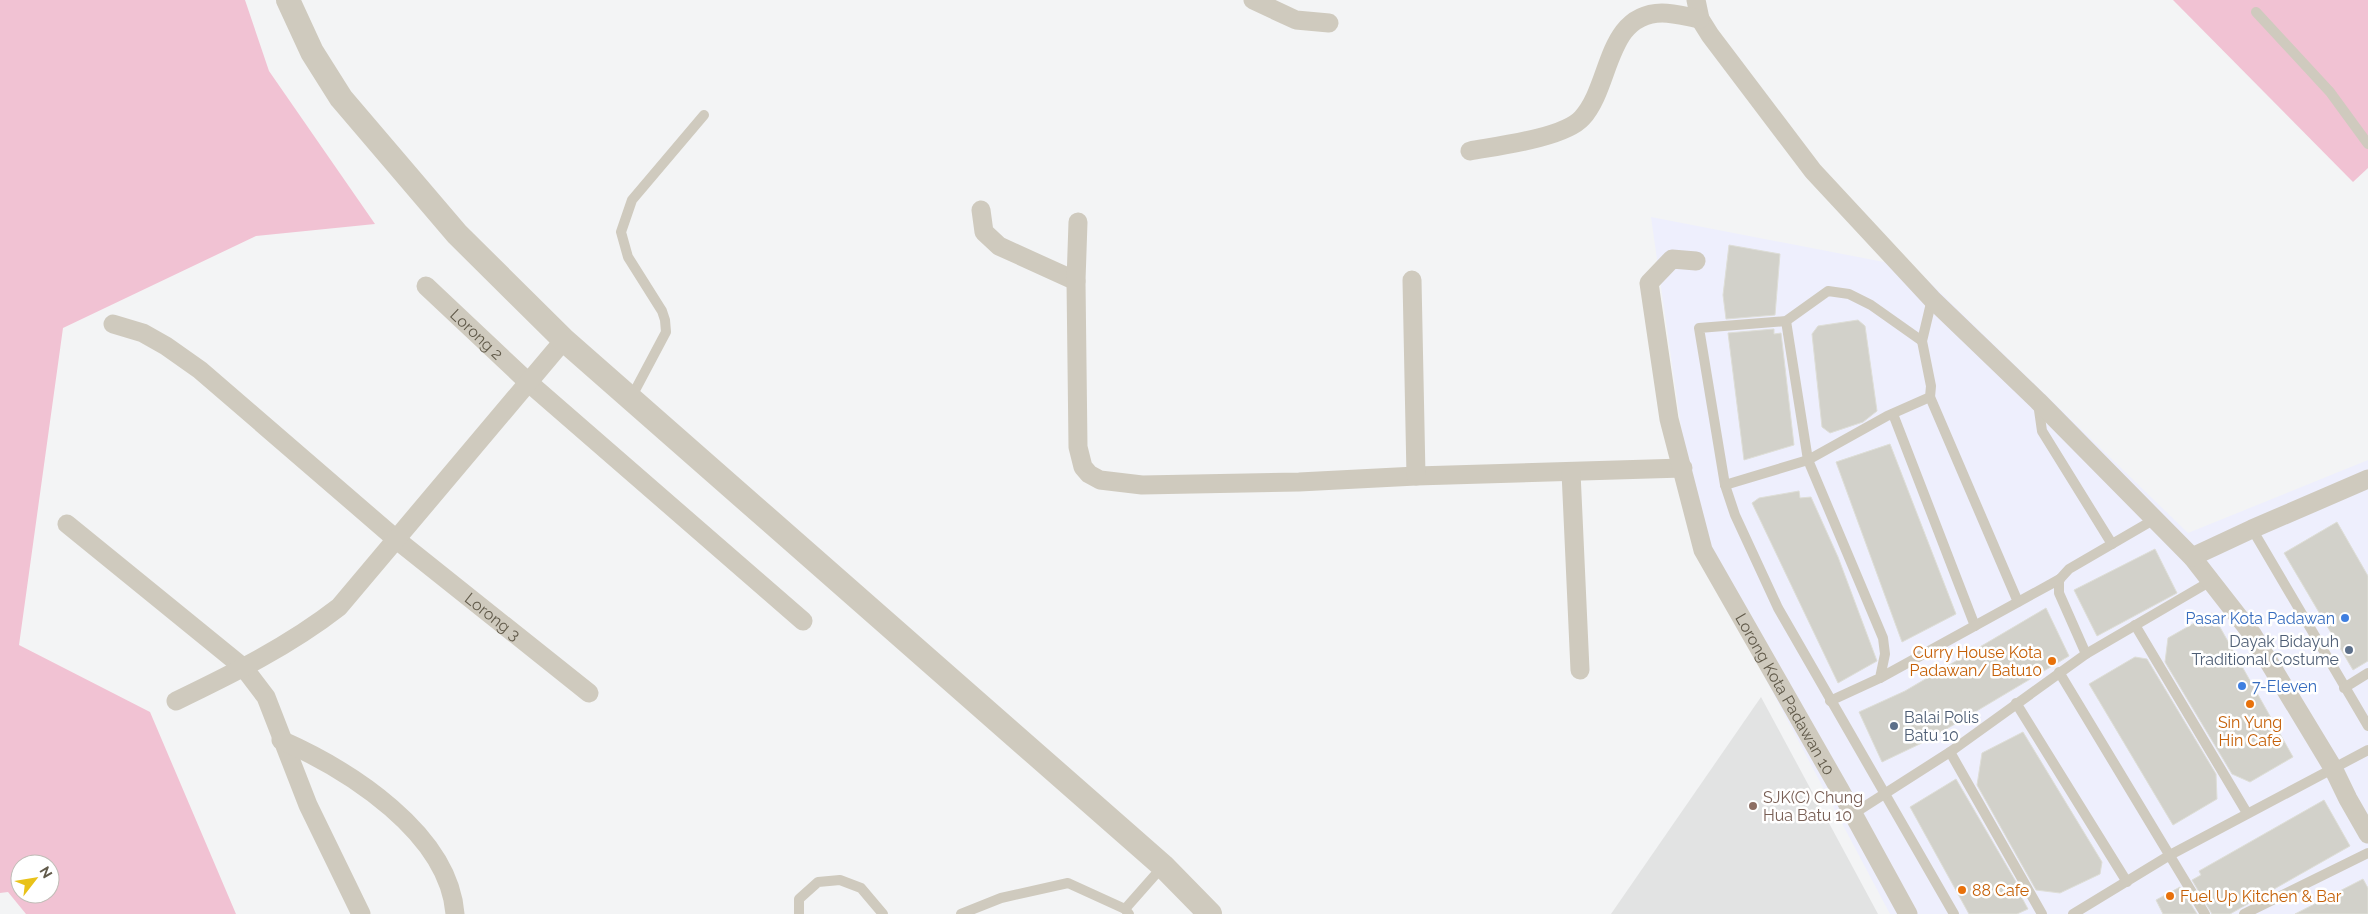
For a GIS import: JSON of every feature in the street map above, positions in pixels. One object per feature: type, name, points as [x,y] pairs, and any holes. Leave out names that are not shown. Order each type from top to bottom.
[{"type":"street","points":[[288,0],[312,52],[341,98],[457,234],[564,340],[1163,866],[1210,914]]},
{"type":"street","points":[[1253,0],[1296,20],[1329,23]]},
{"type":"street","points":[[1696,0],[1700,19],[1813,171],[1932,299],[2038,401],[2192,557],[2252,634],[2333,768],[2368,834]]},
{"type":"street","points":[[1470,151],[1562,131],[1582,119],[1596,98],[1616,42],[1627,25],[1646,15],[1663,13],[1700,19]]},
{"type":"street","points":[[981,210],[984,232],[999,246],[1076,281]]},
{"type":"street","points":[[1078,222],[1076,281],[1078,447],[1083,467],[1089,474],[1100,480],[1142,485],[1300,482],[1416,476],[1683,468]]},
{"type":"street","name":"Lorong Kota Padawan 10","points":[[1696,261],[1672,259],[1649,282],[1669,419],[1703,550],[1908,914]]},
{"type":"street","points":[[1412,280],[1416,476]]},
{"type":"street","name":"Lorong 2","points":[[426,286],[528,382],[803,621]]},
{"type":"street","name":"Lorong 3","points":[[113,324],[143,333],[166,346],[200,370],[397,540],[589,693]]},
{"type":"street","points":[[176,701],[244,668],[312,629],[339,607],[564,340]]},
{"type":"street","points":[[1571,472],[1580,670]]},
{"type":"street","points":[[2192,557],[2252,528],[2368,479]]},
{"type":"street","points":[[67,524],[244,668],[266,696],[281,740],[308,805],[361,914]]},
{"type":"street","points":[[281,740],[319,757],[379,799],[419,833],[441,865],[455,914]]},
{"type":"lane","points":[[2256,12],[2330,92],[2368,144]]},
{"type":"lane","points":[[631,398],[666,332],[666,320],[628,257],[622,232],[632,200],[704,115]]},
{"type":"lane","points":[[1922,341],[1871,305],[1849,294],[1828,292],[1786,321],[1699,328],[1725,486],[1735,515],[1778,608],[1954,914]]},
{"type":"lane","points":[[1932,299],[1922,341],[1931,386],[1930,397],[2018,602]]},
{"type":"lane","points":[[1786,321],[1808,460],[1883,638],[1885,654],[1880,678]]},
{"type":"lane","points":[[1725,486],[1808,460],[1893,414],[1930,397]]},
{"type":"lane","points":[[2038,401],[2042,430],[2112,544]]},
{"type":"lane","points":[[1893,414],[1975,626]]},
{"type":"lane","points":[[1830,701],[1880,678],[2060,579],[2069,569],[2155,519]]},
{"type":"lane","points":[[2252,528],[2368,726]]},
{"type":"lane","points":[[2060,579],[2059,592],[2086,654]]},
{"type":"lane","points":[[1853,814],[1950,752],[2086,654],[2211,581]]},
{"type":"lane","points":[[2135,625],[2247,813]]},
{"type":"lane","points":[[2060,672],[2205,914]]},
{"type":"lane","points":[[2344,688],[2368,673]]},
{"type":"lane","points":[[2016,703],[2127,882]]},
{"type":"lane","points":[[2073,914],[2247,813],[2368,750]]},
{"type":"lane","points":[[1950,752],[2042,914]]},
{"type":"lane","points":[[2244,914],[2368,852]]},
{"type":"lane","points":[[961,914],[1001,898],[1068,883],[1127,911],[1163,866]]},
{"type":"lane","points":[[799,914],[799,899],[818,882],[840,880],[861,888],[882,914]]},
{"type":"shaded area","points":[[0,0],[245,0],[269,71],[375,224],[256,236],[63,328],[19,645],[150,712],[236,914],[26,914],[18,904],[60,904],[60,854],[10,854],[10,894],[8,892],[0,893]]},
{"type":"shaded area","points":[[2173,0],[2368,0],[2368,168],[2353,182]]},
{"type":"shaded area","points":[[1651,217],[1915,268],[2188,533],[2368,460],[2368,914],[1890,914],[1699,553]]},
{"type":"shaded area","name":"SJK(C) Chung Hua Batu 10","points":[[1761,697],[1878,914],[1611,914]]},
{"type":"building","points":[[1729,245],[1780,254],[1775,315],[1726,319],[1723,295]]},
{"type":"building","points":[[1858,320],[1865,326],[1877,411],[1863,422],[1830,433],[1822,427],[1812,334],[1818,326]]},
{"type":"building","points":[[1774,329],[1774,334],[1781,333],[1794,445],[1744,460],[1728,333]]},
{"type":"building","points":[[1890,444],[1956,614],[1902,642],[1836,462]]},
{"type":"building","points":[[1799,491],[1800,498],[1811,497],[1838,557],[1877,661],[1838,683],[1752,503],[1759,498]]},
{"type":"building","name":"Pasar Kota Padawan","points":[[2337,522],[2368,576],[2368,661],[2353,670],[2284,553]]},
{"type":"building","points":[[2155,549],[2177,593],[2097,636],[2074,590]]},
{"type":"building","points":[[2046,608],[2069,656],[1928,740],[1882,762],[1859,712],[1905,691]]},
{"type":"building","points":[[2212,613],[2293,757],[2250,782],[2232,774],[2165,662],[2168,638]]},
{"type":"building","points":[[2135,657],[2147,659],[2216,774],[2217,799],[2173,825],[2089,684]]},
{"type":"building","points":[[2023,732],[2102,862],[2100,874],[2060,893],[2036,890],[1977,785],[1982,753]]},
{"type":"building","points":[[1956,779],[2019,887],[2016,887],[2028,909],[2017,914],[1969,914],[1910,807]]},
{"type":"building","points":[[2324,800],[2350,846],[2230,914],[2212,914],[2192,880],[2201,875],[2199,871]]},
{"type":"building","points":[[2363,879],[2368,888],[2368,914],[2295,914]]},
{"type":"building","points":[[2180,887],[2197,914],[2163,914],[2156,900]]},
{"type":"place","name":"Pasar Kota Padawan","points":[[2345,618]]},
{"type":"place","name":"Dayak Bidayuh Traditional Costume","points":[[2349,650]]},
{"type":"place","name":"Curry House Kota Padawan/ Batu10","points":[[2052,661]]},
{"type":"place","name":"7-Eleven","points":[[2242,686]]},
{"type":"place","name":"Sin Yung Hin Cafe","points":[[2250,704]]},
{"type":"place","name":"Balai Polis Batu 10","points":[[1894,726]]},
{"type":"place","name":"SJK(C) Chung Hua Batu 10","points":[[1753,806]]},
{"type":"place","name":"88 Cafe","points":[[1962,890]]},
{"type":"place","name":"Fuel Up Kitchen & Bar","points":[[2170,896]]}]
